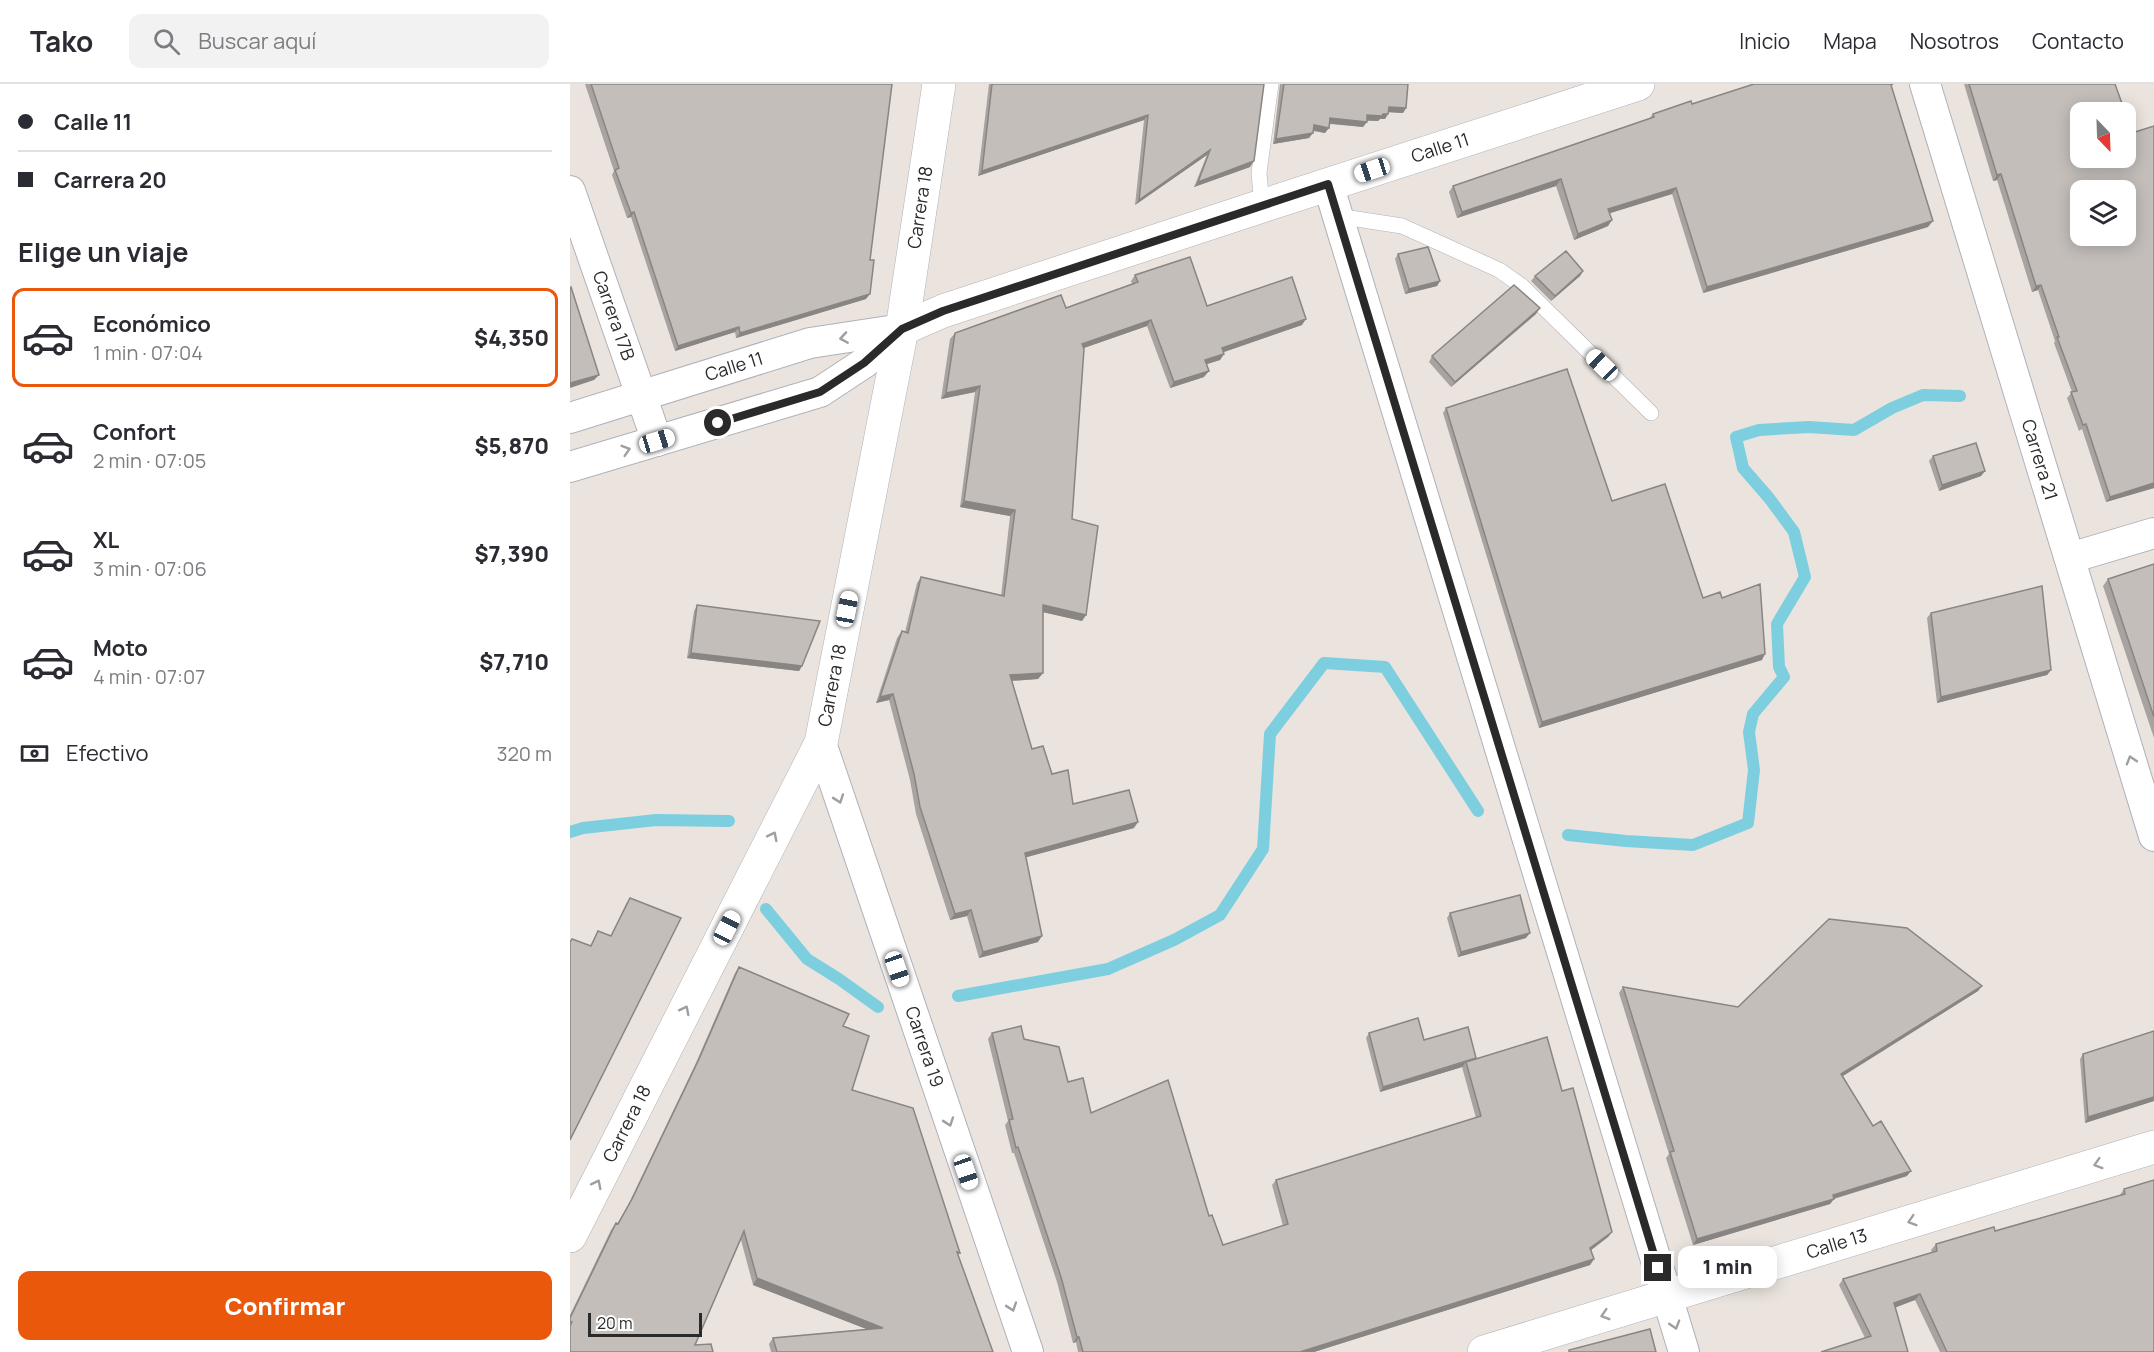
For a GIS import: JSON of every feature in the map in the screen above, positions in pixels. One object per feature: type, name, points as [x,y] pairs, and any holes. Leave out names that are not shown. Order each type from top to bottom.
[{"type":"street","name":"Carrera 18","points":[[570,1236],[821,743],[902,329],[939,84]]},
{"type":"street","name":"Calle 11","points":[[570,418],[810,343],[902,329],[943,311],[1638,84]]},
{"type":"street","name":"Carrera 21","points":[[1925,84],[2070,558],[2149,803],[2154,836]]},
{"type":"street","points":[[1328,184],[1684,1352]]},
{"type":"street","name":"Carrera 17B","points":[[570,191],[657,441]]},
{"type":"street","name":"Calle 11","points":[[570,467],[820,392],[864,363],[902,329]]},
{"type":"street","points":[[2070,558],[2154,533]]},
{"type":"street","name":"Carrera 19","points":[[821,743],[1028,1352]]},
{"type":"street","name":"Calle 13","points":[[1484,1352],[2154,1147]]},
{"type":"lane","points":[[1262,206],[1259,173],[1271,84]]},
{"type":"lane","points":[[1338,216],[1402,226],[1499,270],[1522,286],[1651,413]]},
{"type":"building","points":[[591,84],[892,84],[870,260],[874,260],[870,294],[740,333],[739,327],[678,346],[634,212],[631,213],[615,170],[619,168]]},
{"type":"building","points":[[992,84],[1264,84],[1254,161],[1198,182],[1210,150],[1139,200],[1148,115],[982,171]]},
{"type":"building","points":[[1284,84],[1408,84],[1406,108],[1389,107],[1388,114],[1367,115],[1367,122],[1330,118],[1329,128],[1314,125],[1313,133],[1276,139]]},
{"type":"building","points":[[1754,84],[1893,84],[1891,85],[1933,221],[1707,287],[1676,188],[1608,209],[1612,220],[1578,234],[1561,179],[1462,212],[1453,186],[1654,117],[1653,114],[1691,101],[1692,104]]},
{"type":"building","points":[[1969,84],[2115,84],[2121,102],[2070,102],[2070,168],[2136,168],[2136,132],[2154,126],[2154,483],[2110,497],[2086,424],[2083,425],[2071,392],[2077,391],[2041,285],[2036,286],[2001,174],[1997,175]]},
{"type":"building","points":[[1428,247],[1440,281],[1409,289],[1398,254]]},
{"type":"building","points":[[1566,251],[1583,271],[1555,296],[1535,276]]},
{"type":"building","points":[[1190,257],[1207,306],[1292,277],[1306,319],[1222,348],[1224,354],[1205,360],[1209,371],[1174,382],[1151,320],[1082,344],[1084,349],[1072,519],[1098,526],[1086,615],[1043,605],[1043,673],[1010,675],[1032,749],[1043,746],[1052,774],[1068,770],[1073,804],[1129,790],[1138,822],[1025,853],[1042,936],[983,952],[971,910],[955,914],[920,807],[914,774],[893,694],[880,697],[902,631],[908,633],[921,577],[1004,596],[1015,510],[964,501],[980,386],[946,393],[955,333],[1061,295],[1066,308],[1138,282],[1135,275]]},
{"type":"building","points":[[1514,285],[1540,308],[1455,382],[1432,356]]},
{"type":"building","points":[[570,288],[599,375],[570,383]]},
{"type":"building","points":[[1567,369],[1612,501],[1665,484],[1703,598],[1720,592],[1722,598],[1760,584],[1765,654],[1542,722],[1446,408]]},
{"type":"building","points":[[1976,443],[1985,471],[1942,485],[1933,456]]},
{"type":"building","points":[[2154,564],[2154,717],[2108,579]]},
{"type":"building","points":[[2042,586],[2051,670],[1941,697],[1931,613]]},
{"type":"building","points":[[697,605],[820,621],[802,666],[691,653]]},
{"type":"building","points":[[1520,895],[1530,933],[1461,952],[1450,913]]},
{"type":"building","points":[[630,898],[681,918],[570,1140],[570,942],[572,939],[591,946],[598,931],[611,936]]},
{"type":"building","points":[[1829,919],[1907,928],[1982,986],[1841,1074],[1873,1126],[1881,1121],[1911,1171],[1833,1195],[1834,1199],[1697,1239],[1670,1152],[1674,1151],[1623,987],[1738,1007]]},
{"type":"building","points":[[739,967],[849,1014],[843,1026],[869,1036],[852,1090],[913,1108],[960,1253],[957,1252],[993,1352],[777,1352],[773,1338],[883,1328],[757,1278],[744,1231],[695,1345],[711,1344],[713,1352],[570,1352],[572,1322],[570,1318],[616,1223],[618,1224],[632,1199],[699,1059]]},
{"type":"building","points":[[1418,1018],[1424,1040],[1468,1027],[1476,1058],[1383,1087],[1369,1033]]},
{"type":"building","points":[[1021,1026],[1024,1039],[1059,1047],[1068,1082],[1083,1078],[1091,1113],[1168,1080],[1209,1216],[1212,1215],[1223,1245],[1288,1224],[1276,1180],[1481,1116],[1466,1062],[1547,1037],[1562,1091],[1573,1088],[1612,1232],[1590,1248],[1594,1259],[1300,1352],[1083,1352],[1061,1277],[1018,1147],[1016,1148],[1009,1120],[1013,1119],[992,1033]]},
{"type":"building","points":[[2154,1031],[2154,1097],[2088,1117],[2083,1054]]},
{"type":"building","points":[[2154,1180],[2154,1352],[1947,1352],[1920,1294],[1894,1303],[1908,1352],[1821,1352],[1871,1336],[1843,1279],[1937,1251],[1936,1244],[1994,1227],[1995,1231],[2125,1194],[2124,1189]]},
{"type":"building","points":[[1650,1329],[1656,1352],[1569,1352],[1569,1350]]},
{"type":"waterway","points":[[1568,835],[1693,845],[1748,823],[1754,770],[1749,732],[1753,714],[1784,677],[1779,667],[1777,624],[1805,577],[1794,532],[1743,468],[1736,437],[1759,430],[1809,427],[1854,430],[1892,408],[1923,395],[1960,396]]},
{"type":"waterway","points":[[958,996],[1108,969],[1174,940],[1220,915],[1263,849],[1270,734],[1324,663],[1385,667],[1478,811]]},
{"type":"waterway","points":[[570,832],[583,828],[656,820],[729,821]]},
{"type":"waterway","points":[[766,909],[807,959],[878,1007]]},
{"type":"route","points":[[718,423],[820,392],[864,363],[902,329],[943,311],[1328,184],[1658,1268]]}]
